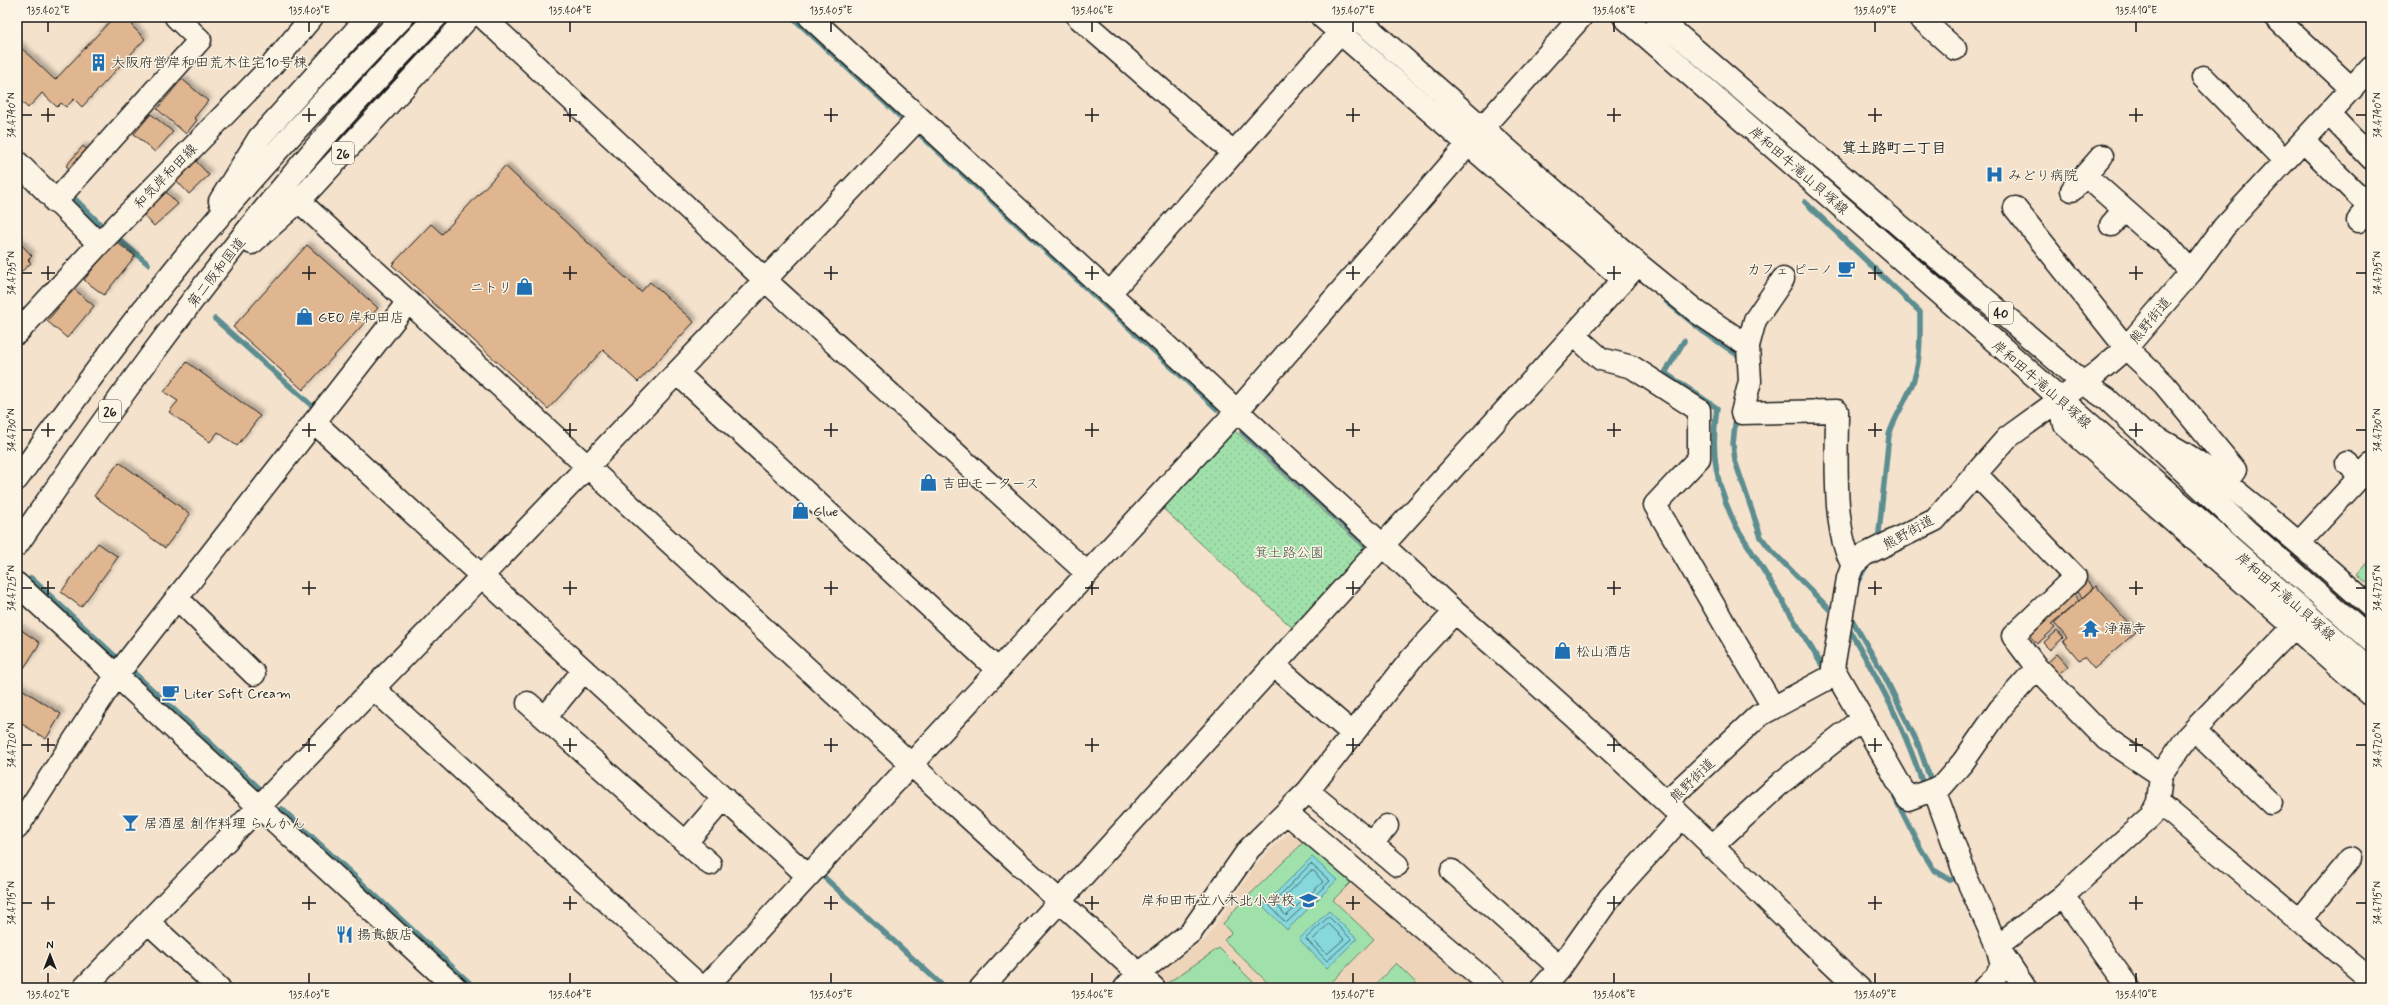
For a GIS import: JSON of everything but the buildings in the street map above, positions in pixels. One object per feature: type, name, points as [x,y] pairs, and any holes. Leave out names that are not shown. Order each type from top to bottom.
[{"type":"main road","points":[[55,202],[200,40],[176,17]]},
{"type":"main road","name":"和気岸和田線","points":[[17,333],[99,244],[267,71],[312,17]]},
{"type":"main road","name":"26","points":[[185,256],[259,138],[368,17]]},
{"type":"main road","name":"26","points":[[17,479],[88,380],[185,256],[327,96],[403,17]]},
{"type":"main road","name":"第二阪和国道","points":[[17,545],[121,394],[285,183],[346,112],[436,17]]},
{"type":"main road","name":"26","points":[[209,281],[299,201],[469,17]]},
{"type":"main road","points":[[483,17],[765,280],[1087,573]]},
{"type":"main road","points":[[810,17],[1455,612],[1540,686],[1666,802]]},
{"type":"main road","points":[[1078,17],[1234,152]]},
{"type":"main road","points":[[1322,17],[1349,23],[1483,127],[1631,272]]},
{"type":"main road","points":[[706,988],[1237,410],[1468,144],[1581,17]]},
{"type":"main road","name":"岸和田牛滝山貝塚線","points":[[1624,17],[2060,400],[2371,670]]},
{"type":"main road","name":"岸和田牛滝山貝塚線","points":[[1657,17],[2083,383],[2107,399],[2247,531],[2371,640]]},
{"type":"main road","points":[[1919,17],[1955,50]]},
{"type":"main road","points":[[2275,17],[2352,89]]},
{"type":"main road","points":[[1110,293],[1349,23]]},
{"type":"main road","points":[[1349,23],[1468,144],[1631,272],[1697,312],[1748,346]]},
{"type":"main road","name":"熊野街道","points":[[1853,565],[1864,555],[1934,520],[2007,438],[2083,383],[2126,348],[2191,272],[2224,227],[2371,67]]},
{"type":"main road","points":[[2203,77],[2284,160]]},
{"type":"main road","points":[[2328,114],[2371,158]]},
{"type":"main road","points":[[84,988],[587,467],[919,118]]},
{"type":"main road","points":[[2303,140],[2366,212]]},
{"type":"main road","points":[[2102,156],[2078,183],[2118,217],[2166,243],[2191,272]]},
{"type":"main road","points":[[17,162],[55,202],[99,244]]},
{"type":"main road","points":[[299,201],[1059,901],[1131,981],[1154,988]]},
{"type":"main road","points":[[2015,208],[2126,348],[2164,384],[2235,470],[2226,484]]},
{"type":"main road","points":[[981,988],[1631,272]]},
{"type":"main road","points":[[1783,280],[1755,320],[1748,346],[1750,381],[1742,413],[1837,411],[1838,510],[1847,556],[1853,565],[1848,578],[1832,668],[1908,799],[1942,786],[1963,762],[2000,709],[2037,668]]},
{"type":"main road","points":[[17,828],[116,676],[408,302]]},
{"type":"main road","points":[[1574,335],[1601,360],[1632,367],[1699,410],[1699,458],[1655,505],[1772,707]]},
{"type":"main road","points":[[677,373],[998,670]]},
{"type":"main road","points":[[2060,400],[2065,425],[2371,695]]},
{"type":"main road","points":[[314,422],[808,876]]},
{"type":"main road","points":[[2136,425],[2201,464],[2298,543],[2371,607]]},
{"type":"main road","points":[[2298,543],[2360,468]]},
{"type":"main road","points":[[1975,473],[2075,577],[2013,636],[2037,668],[2104,737],[2161,775]]},
{"type":"main road","points":[[17,584],[456,988]]},
{"type":"main road","points":[[177,598],[254,674]]},
{"type":"main road","points":[[1131,981],[1191,932],[1249,849],[1308,791],[1412,658],[1455,612]]},
{"type":"main road","points":[[1994,969],[2063,896],[2151,816],[2158,802],[2161,775],[2194,730],[2294,627]]},
{"type":"main road","points":[[1274,665],[1353,734]]},
{"type":"main road","points":[[545,718],[584,670]]},
{"type":"main road","name":"熊野街道","points":[[1542,988],[1560,968],[1610,897],[1682,817],[1666,802],[1758,716],[1772,707],[1836,674]]},
{"type":"main road","points":[[373,688],[702,988]]},
{"type":"main road","points":[[528,703],[710,864]]},
{"type":"main road","points":[[1711,847],[1782,782],[1862,719]]},
{"type":"main road","points":[[2194,730],[2271,803]]},
{"type":"main road","points":[[1308,791],[1397,866]]},
{"type":"main road","points":[[1928,791],[1966,877],[1994,969],[2025,988]]},
{"type":"main road","points":[[686,842],[724,798]]},
{"type":"main road","points":[[2158,802],[2298,921],[2371,980]]},
{"type":"main road","points":[[1287,813],[1494,988]]},
{"type":"main road","points":[[1682,817],[1804,937],[1859,988]]},
{"type":"main road","points":[[1372,844],[1387,826]]},
{"type":"main road","points":[[2298,921],[2350,860]]},
{"type":"main road","points":[[1452,870],[1560,968]]},
{"type":"main road","points":[[2063,896],[2129,988]]},
{"type":"main road","points":[[148,922],[219,988]]},
{"type":"shaded area","name":"岸和田市立八木北小学校","points":[[1296,826],[1489,988],[1141,988],[1151,977],[1206,939],[1259,861]]},
{"type":"green space","name":"箕土路公園","points":[[1235,431],[1365,549],[1298,633],[1158,504],[1225,432]]},
{"type":"green space","points":[[2371,558],[2371,587],[2357,574]]},
{"type":"green space","points":[[1308,838],[1355,878],[1333,900],[1374,939],[1326,988],[1273,988],[1224,940],[1231,933],[1223,924],[1237,907]]},
{"type":"green space","points":[[1219,948],[1259,988],[1160,988]]},
{"type":"green space","points":[[1396,963],[1421,988],[1372,988]]},
{"type":"water","points":[[1312,857],[1337,880],[1287,930],[1263,906]]},
{"type":"water","points":[[1329,911],[1357,939],[1327,968],[1299,939]]},
{"type":"waterway","points":[[792,17],[905,121]]},
{"type":"waterway","points":[[915,130],[1217,409]]},
{"type":"waterway","points":[[74,198],[103,227]]},
{"type":"waterway","points":[[1805,202],[1920,312],[1920,346],[1916,371],[1911,386],[1889,435],[1878,542]]},
{"type":"waterway","points":[[119,239],[148,264]]},
{"type":"waterway","points":[[1666,301],[1704,332],[1739,356],[1742,360]]},
{"type":"waterway","points":[[215,319],[311,405]]},
{"type":"waterway","points":[[1684,341],[1665,373],[1717,408],[1714,440],[1716,469],[1719,483],[1729,511],[1736,526],[1825,670]]},
{"type":"waterway","points":[[1736,415],[1733,444],[1735,461],[1761,537],[1771,550],[1836,616]]},
{"type":"waterway","points":[[1242,432],[1368,547]]},
{"type":"waterway","points":[[1857,583],[1867,564]]},
{"type":"waterway","points":[[31,578],[116,657]]},
{"type":"waterway","points":[[1850,616],[1884,675],[1918,744],[1932,784]]},
{"type":"waterway","points":[[1847,626],[1870,665],[1900,725],[1924,788]]},
{"type":"waterway","points":[[132,671],[258,787]]},
{"type":"waterway","points":[[1895,798],[1921,849],[1934,870],[1951,880],[1956,877]]},
{"type":"waterway","points":[[282,809],[475,988]]},
{"type":"waterway","points":[[825,878],[945,988]]},
{"type":"waterway","points":[[2003,976],[2009,988]]},
{"type":"place","name":"大阪府営岸和田荒木住宅10号棟","points":[[98,62]]},
{"type":"place","name":"みどり病院","points":[[1995,175]]},
{"type":"place","name":"カフェ ピーノ","points":[[1846,269]]},
{"type":"place","name":"ニトリ","points":[[525,287]]},
{"type":"place","name":"GEO 岸和田店","points":[[305,317]]},
{"type":"place","name":"吉田モータース","points":[[929,483]]},
{"type":"place","name":"Glue","points":[[800,511]]},
{"type":"place","name":"浄福寺","points":[[2091,628]]},
{"type":"place","name":"松山酒店","points":[[1563,651]]},
{"type":"place","name":"Liter Soft Cream","points":[[171,693]]},
{"type":"place","name":"居酒屋 創作料理 らんかん","points":[[131,823]]},
{"type":"place","name":"岸和田市立八木北小学校","points":[[1308,900]]},
{"type":"place","name":"揚貴飯店","points":[[344,934]]},
{"type":"district","name":"箕土路町二丁目","points":[[1894,148]]}]
